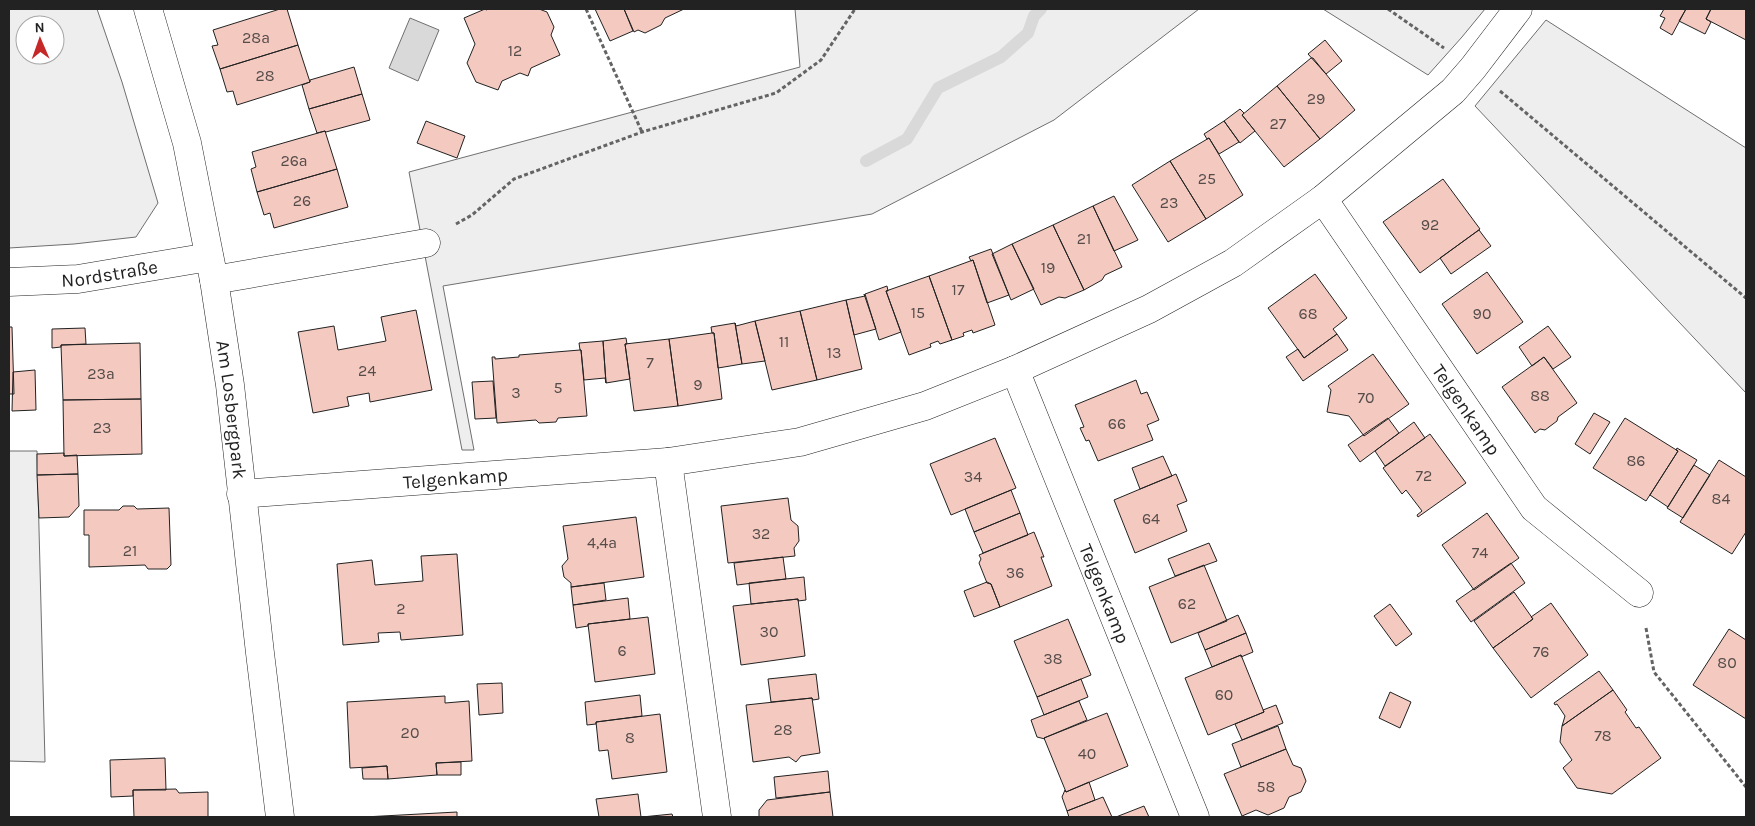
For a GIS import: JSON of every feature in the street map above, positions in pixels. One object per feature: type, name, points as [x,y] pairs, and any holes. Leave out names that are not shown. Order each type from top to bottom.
[{"type":"street","name":"Am Losbergpark","points":[[148,9],[188,143],[230,385],[241,494],[280,817]]},
{"type":"street","name":"Telgenkamp","points":[[241,494],[668,462],[800,442],[925,406],[1015,370],[1158,305],[1233,263],[1323,199],[1453,91],[1518,9]]},
{"type":"street","name":"Telgenkamp","points":[[1323,199],[1534,508],[1639,593]]},
{"type":"street","name":"Nordstraße","points":[[9,282],[211,269],[426,243]]},
{"type":"street","name":"Telgenkamp","points":[[1015,370],[1195,817]]},
{"type":"street","points":[[668,462],[717,817]]},
{"type":"path","points":[[586,9],[642,132]]},
{"type":"path","points":[[426,243],[472,215],[514,179],[642,132],[776,94],[821,60],[855,9]]},
{"type":"path","points":[[1388,9],[1473,68],[1746,298]]},
{"type":"path","points":[[1639,593],[1654,672],[1746,787]]},
{"type":"shaded area","points":[[9,9],[97,9],[122,82],[158,203],[136,237],[74,244],[9,248]]},
{"type":"shaded area","points":[[795,9],[1199,9],[1054,120],[872,214],[443,286],[474,450],[462,450],[409,172],[800,67]]},
{"type":"shaded area","points":[[1323,9],[1485,9],[1428,75]]},
{"type":"shaded area","points":[[410,18],[439,30],[418,81],[389,68]]},
{"type":"shaded area","points":[[1546,20],[1746,148],[1746,393],[1475,106]]},
{"type":"shaded area","points":[[9,451],[37,451],[45,762],[9,761]]},
{"type":"building","points":[[280,9],[287,9],[298,45],[220,69],[212,46],[218,45],[213,30]]},
{"type":"building","points":[[485,9],[539,9],[547,12],[554,27],[551,35],[560,55],[531,68],[528,76],[520,73],[502,81],[498,90],[476,82],[467,63],[475,44],[464,18]]},
{"type":"building","points":[[595,9],[624,9],[633,31],[610,41]]},
{"type":"building","points":[[624,9],[684,9],[665,18],[661,25],[645,33],[638,30],[634,32]]},
{"type":"building","points":[[1664,9],[1686,9],[1672,35],[1660,28],[1665,18],[1660,16]]},
{"type":"building","points":[[1686,9],[1711,9],[1706,19],[1711,22],[1705,34],[1679,21]]},
{"type":"building","points":[[1711,9],[1746,9],[1746,40],[1706,19]]},
{"type":"building","points":[[1325,40],[1342,61],[1326,74],[1308,54]]},
{"type":"building","points":[[298,45],[310,82],[237,105],[233,91],[227,92],[220,69]]},
{"type":"building","points":[[1313,58],[1355,110],[1320,139],[1277,86]]},
{"type":"building","points":[[354,67],[362,94],[309,109],[302,85],[310,82],[310,80]]},
{"type":"building","points":[[1277,86],[1320,139],[1284,167],[1242,115]]},
{"type":"building","points":[[362,94],[370,120],[317,133],[309,109]]},
{"type":"building","points":[[1240,109],[1244,113],[1242,115],[1255,131],[1240,143],[1224,121]]},
{"type":"building","points":[[426,121],[465,136],[457,158],[417,143]]},
{"type":"building","points":[[1224,121],[1239,142],[1219,154],[1209,138],[1207,139],[1204,134]]},
{"type":"building","points":[[325,131],[337,169],[257,192],[251,169],[256,167],[252,152]]},
{"type":"building","points":[[1209,138],[1243,195],[1206,219],[1170,161]]},
{"type":"building","points":[[1170,161],[1206,219],[1168,242],[1132,185]]},
{"type":"building","points":[[337,169],[348,207],[274,228],[270,213],[264,215],[257,192]]},
{"type":"building","points":[[1443,179],[1480,229],[1420,273],[1383,222]]},
{"type":"building","points":[[1114,196],[1138,240],[1114,251],[1093,206]]},
{"type":"building","points":[[1093,206],[1122,267],[1105,275],[1102,280],[1084,290],[1053,225]]},
{"type":"building","points":[[1053,225],[1084,290],[1065,298],[1059,297],[1041,305],[1012,244]]},
{"type":"building","points":[[1479,230],[1491,246],[1451,274],[1440,258]]},
{"type":"building","points":[[1012,244],[1034,289],[1011,300],[992,254]]},
{"type":"building","points":[[991,249],[1009,295],[987,303],[973,260],[971,261],[969,257]]},
{"type":"building","points":[[973,260],[995,325],[973,333],[972,330],[963,333],[964,336],[952,340],[929,276]]},
{"type":"building","points":[[1487,272],[1523,322],[1477,354],[1442,304]]},
{"type":"building","points":[[1315,274],[1347,318],[1333,329],[1337,334],[1304,358],[1268,308]]},
{"type":"building","points":[[929,276],[952,340],[940,344],[938,341],[930,344],[931,347],[909,355],[886,291]]},
{"type":"building","points":[[887,286],[888,291],[886,291],[901,332],[879,340],[865,294]]},
{"type":"building","points":[[865,296],[876,329],[854,335],[846,300]]},
{"type":"building","points":[[846,300],[862,369],[817,380],[800,311]]},
{"type":"building","points":[[416,310],[432,390],[370,402],[369,393],[347,397],[349,406],[313,413],[298,332],[334,326],[338,350],[386,341],[381,317]]},
{"type":"building","points":[[800,311],[817,380],[772,390],[755,321]]},
{"type":"building","points":[[755,321],[765,361],[742,364],[735,323],[736,326]]},
{"type":"building","points":[[735,323],[742,364],[718,368],[714,333],[712,333],[711,327]]},
{"type":"building","points":[[1548,326],[1571,357],[1553,369],[1544,357],[1532,366],[1519,347]]},
{"type":"building","points":[[9,327],[12,327],[14,394],[9,394]]},
{"type":"building","points":[[85,328],[86,344],[61,345],[61,347],[52,348],[52,329]]},
{"type":"building","points":[[714,333],[722,399],[678,406],[669,339]]},
{"type":"building","points":[[1337,334],[1348,350],[1303,381],[1286,357],[1298,349],[1304,358]]},
{"type":"building","points":[[626,338],[627,344],[625,344],[630,379],[606,383],[603,341]]},
{"type":"building","points":[[669,339],[678,406],[634,411],[625,344]]},
{"type":"building","points":[[603,341],[606,383],[605,378],[584,380],[579,343]]},
{"type":"building","points":[[140,343],[141,399],[63,400],[61,345]]},
{"type":"building","points":[[581,350],[587,416],[558,418],[556,422],[539,423],[536,420],[497,423],[492,357],[495,357],[495,359]]},
{"type":"building","points":[[1373,354],[1409,404],[1364,436],[1349,416],[1327,412],[1331,390],[1328,386]]},
{"type":"building","points":[[1544,357],[1577,403],[1558,417],[1557,421],[1545,430],[1540,429],[1535,433],[1502,387]]},
{"type":"building","points":[[35,370],[36,410],[12,411],[13,372]]},
{"type":"building","points":[[1136,380],[1141,394],[1147,392],[1159,420],[1147,425],[1153,440],[1098,461],[1089,440],[1086,441],[1080,428],[1084,427],[1075,405]]},
{"type":"building","points":[[493,381],[496,418],[475,419],[472,382]]},
{"type":"building","points":[[141,399],[142,454],[64,456],[63,400]]},
{"type":"building","points":[[1594,413],[1610,422],[1590,454],[1575,444]]},
{"type":"building","points":[[1388,418],[1399,433],[1360,462],[1348,445]]},
{"type":"building","points":[[1625,418],[1678,451],[1646,501],[1593,468]]},
{"type":"building","points":[[1414,422],[1425,438],[1385,466],[1375,451]]},
{"type":"building","points":[[1430,434],[1466,483],[1418,517],[1417,515],[1422,511],[1406,490],[1402,494],[1383,468]]},
{"type":"building","points":[[995,438],[1016,488],[951,515],[930,464]]},
{"type":"building","points":[[1677,448],[1697,460],[1668,507],[1650,495],[1678,451],[1676,450]]},
{"type":"building","points":[[64,453],[64,456],[77,455],[78,474],[37,475],[37,454]]},
{"type":"building","points":[[1163,456],[1172,476],[1140,489],[1132,468]]},
{"type":"building","points":[[1719,460],[1746,477],[1746,532],[1732,554],[1680,522]]},
{"type":"building","points":[[1694,465],[1710,475],[1683,518],[1667,508]]},
{"type":"building","points":[[78,474],[79,506],[69,517],[39,518],[37,475]]},
{"type":"building","points":[[1176,474],[1187,501],[1177,505],[1187,531],[1135,553],[1114,500]]},
{"type":"building","points":[[1011,490],[1020,513],[974,532],[965,509]]},
{"type":"building","points":[[788,498],[791,520],[798,526],[799,541],[794,548],[795,556],[728,563],[721,506]]},
{"type":"building","points":[[123,506],[134,506],[137,509],[169,508],[171,565],[167,569],[148,569],[145,565],[89,567],[89,535],[84,535],[84,510],[119,510]]},
{"type":"building","points":[[1020,513],[1028,535],[983,553],[974,532]]},
{"type":"building","points":[[1487,513],[1519,558],[1474,590],[1442,545]]},
{"type":"building","points":[[636,517],[644,577],[571,587],[571,583],[564,577],[562,566],[568,559],[563,526]]},
{"type":"building","points":[[1034,532],[1044,557],[1041,557],[1052,586],[1000,607],[991,584],[987,583],[979,563],[981,559],[979,555]]},
{"type":"building","points":[[1209,543],[1217,561],[1175,576],[1168,559]]},
{"type":"building","points":[[457,554],[463,635],[401,640],[400,632],[378,633],[379,642],[343,645],[337,564],[372,560],[375,585],[423,581],[421,556]]},
{"type":"building","points":[[783,557],[786,579],[737,585],[734,563]]},
{"type":"building","points":[[1511,563],[1525,583],[1471,622],[1456,601]]},
{"type":"building","points":[[1204,565],[1227,621],[1171,643],[1149,587]]},
{"type":"building","points":[[804,577],[806,600],[798,601],[798,599],[751,604],[749,583]]},
{"type":"building","points":[[987,582],[991,584],[1000,607],[974,617],[964,591]]},
{"type":"building","points":[[604,583],[606,600],[573,605],[571,587]]},
{"type":"building","points":[[1514,592],[1533,619],[1493,648],[1474,621]]},
{"type":"building","points":[[628,598],[630,619],[588,624],[588,626],[576,628],[573,605]]},
{"type":"building","points":[[798,599],[805,656],[741,665],[733,606]]},
{"type":"building","points":[[1551,603],[1588,655],[1531,698],[1493,648],[1533,619],[1531,617]]},
{"type":"building","points":[[1390,604],[1412,634],[1396,646],[1374,616]]},
{"type":"building","points":[[1238,615],[1246,633],[1205,650],[1198,633]]},
{"type":"building","points":[[648,617],[655,674],[595,682],[588,624]]},
{"type":"building","points":[[1068,619],[1091,675],[1037,697],[1014,641]]},
{"type":"building","points":[[1729,629],[1746,640],[1746,719],[1693,685]]},
{"type":"building","points":[[1246,633],[1253,652],[1212,667],[1205,650]]},
{"type":"building","points":[[1241,655],[1264,712],[1208,735],[1185,678]]},
{"type":"building","points":[[1599,671],[1613,690],[1562,726],[1565,716],[1557,704],[1555,705],[1554,703]]},
{"type":"building","points":[[816,674],[819,699],[771,702],[768,679]]},
{"type":"building","points":[[1081,679],[1088,697],[1044,715],[1037,697]]},
{"type":"building","points":[[502,683],[503,713],[479,715],[477,684]]},
{"type":"building","points":[[1613,690],[1627,710],[1625,712],[1636,728],[1639,727],[1661,758],[1612,794],[1577,788],[1563,768],[1572,760],[1560,742],[1562,726]]},
{"type":"building","points":[[1390,692],[1411,702],[1400,728],[1379,718]]},
{"type":"building","points":[[640,695],[642,716],[596,722],[596,724],[587,725],[585,702]]},
{"type":"building","points":[[445,696],[445,703],[469,701],[472,761],[436,763],[437,775],[388,779],[387,766],[350,768],[347,702]]},
{"type":"building","points":[[812,698],[820,753],[801,756],[796,762],[789,757],[753,762],[746,705]]},
{"type":"building","points":[[1079,701],[1087,720],[1045,739],[1037,737],[1031,720]]},
{"type":"building","points":[[1276,705],[1283,723],[1242,740],[1235,724]]},
{"type":"building","points":[[1107,713],[1128,766],[1066,792],[1044,738]]},
{"type":"building","points":[[660,714],[667,772],[612,779],[608,750],[599,751],[596,722]]},
{"type":"building","points":[[1278,726],[1286,749],[1241,767],[1232,744]]},
{"type":"building","points":[[1286,749],[1293,765],[1301,768],[1306,781],[1301,792],[1289,797],[1284,808],[1268,815],[1256,810],[1242,816],[1224,774]]},
{"type":"building","points":[[165,758],[166,790],[133,790],[133,796],[111,797],[110,760]]},
{"type":"building","points":[[461,762],[461,775],[437,775],[436,763]]},
{"type":"building","points":[[387,766],[388,779],[363,779],[362,768]]},
{"type":"building","points":[[828,771],[830,792],[776,798],[774,777]]},
{"type":"building","points":[[1089,782],[1095,800],[1067,811],[1062,797],[1065,790],[1066,792]]},
{"type":"building","points":[[176,789],[179,793],[208,792],[208,817],[134,817],[133,790]]},
{"type":"building","points":[[830,792],[833,817],[759,817],[759,810],[767,800]]},
{"type":"building","points":[[638,794],[641,817],[599,817],[596,799]]},
{"type":"building","points":[[1103,797],[1112,817],[1069,817],[1067,811]]},
{"type":"building","points":[[1144,806],[1149,817],[1116,817]]},
{"type":"building","points":[[457,812],[457,817],[364,817]]},
{"type":"building","points":[[672,814],[673,817],[642,817]]},
{"type":"waterway","points":[[866,161],[907,139],[938,88],[1001,57],[1028,33],[1034,16],[1041,9]]}]
